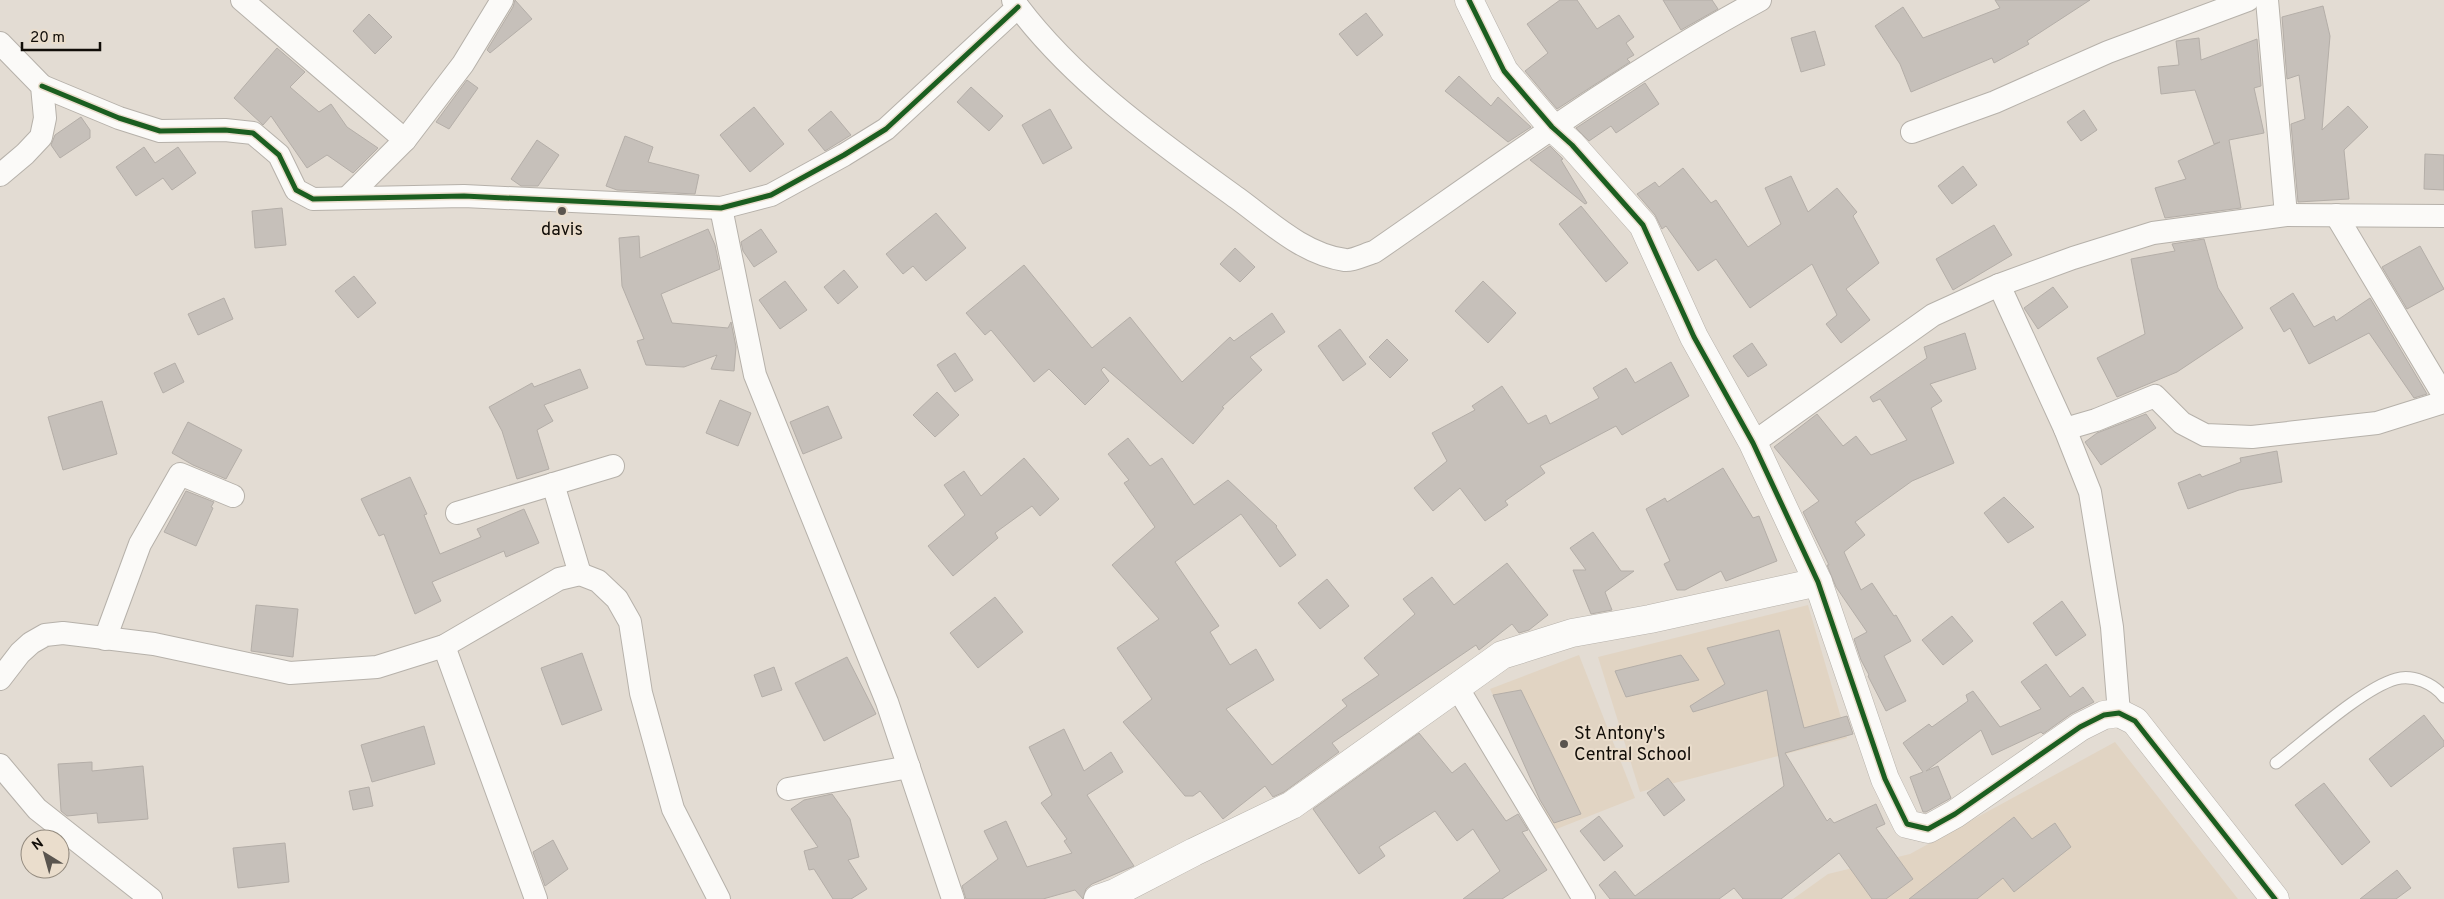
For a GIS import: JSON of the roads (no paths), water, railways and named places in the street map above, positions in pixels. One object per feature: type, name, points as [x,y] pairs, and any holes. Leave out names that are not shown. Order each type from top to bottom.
[{"type":"street","points":[[242,0],[405,140]]},
{"type":"street","points":[[348,197],[405,140],[463,64],[502,0]]},
{"type":"street","points":[[1468,0],[1504,71],[1552,128],[1572,146],[1643,225],[1694,337],[1753,443],[1818,582],[1884,779],[1907,824],[1928,830],[1955,814],[2080,727],[2104,715],[2119,713],[2135,721],[2275,899]]},
{"type":"street","points":[[0,43],[42,86],[120,118],[160,132],[225,130],[252,133],[279,155],[296,190],[313,199],[464,196],[721,208],[771,194],[844,156],[886,129],[1015,4],[1028,22],[1067,62],[1154,138],[1305,248],[1346,260],[1374,252],[1552,128],[1708,28],[1760,0]]},
{"type":"street","points":[[1912,132],[1996,102],[2108,52],[2248,0]]},
{"type":"street","points":[[2267,0],[2286,215]]},
{"type":"street","points":[[0,175],[25,154],[41,137],[45,118],[42,86]]},
{"type":"street","points":[[721,208],[755,375],[887,702],[953,899]]},
{"type":"street","points":[[1753,443],[1933,315],[1999,285],[2072,258],[2153,233],[2286,215],[2444,216]]},
{"type":"street","points":[[2336,215],[2444,396]]},
{"type":"street","points":[[1999,285],[2065,429],[2090,492],[2112,627],[2119,713]]},
{"type":"street","points":[[2065,429],[2096,420],[2155,396],[2182,423],[2205,435],[2252,437],[2377,424],[2444,402]]},
{"type":"street","points":[[457,513],[613,466]]},
{"type":"street","points":[[105,639],[140,544],[180,474],[233,496]]},
{"type":"street","points":[[553,484],[580,574]]},
{"type":"street","points":[[0,679],[20,653],[45,635],[64,633],[154,644],[290,673],[377,667],[444,646],[559,579],[580,574],[598,581],[617,599],[630,622],[641,693],[673,809],[719,899]]},
{"type":"street","points":[[1110,897],[1194,852],[1292,805],[1408,724],[1502,654],[1572,633],[1818,582]]},
{"type":"street","points":[[444,646],[536,899]]},
{"type":"street","points":[[1457,687],[1584,899]]},
{"type":"street","points":[[0,765],[37,809],[150,899]]},
{"type":"street","points":[[788,789],[909,767]]},
{"type":"lane","points":[[2276,764],[2358,700],[2397,678],[2419,678],[2444,697]]},
{"type":"place","name":"davis","points":[[562,211]]},
{"type":"place","name":"St Antony's Central School","points":[[1564,744]]}]
